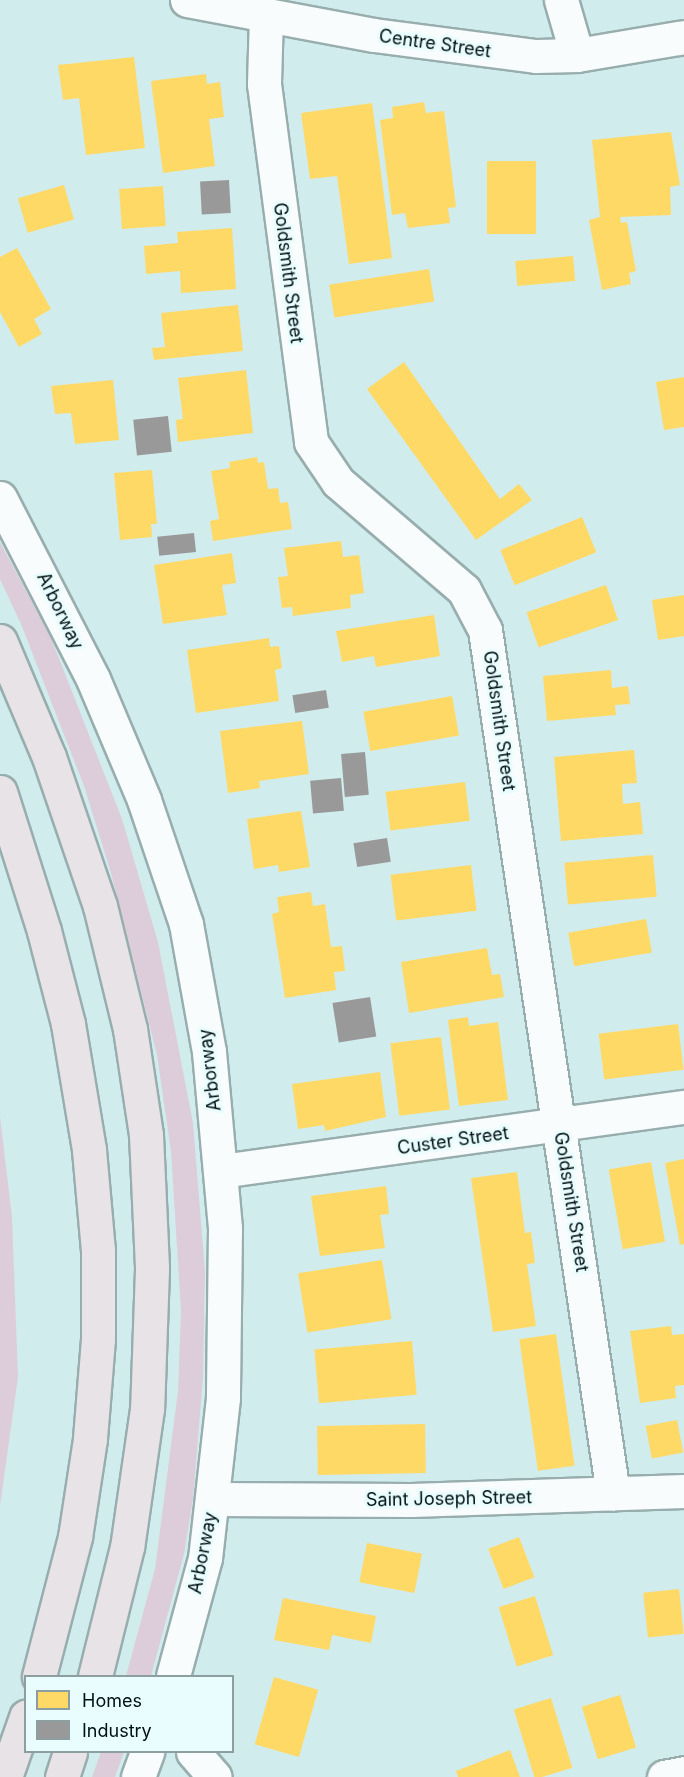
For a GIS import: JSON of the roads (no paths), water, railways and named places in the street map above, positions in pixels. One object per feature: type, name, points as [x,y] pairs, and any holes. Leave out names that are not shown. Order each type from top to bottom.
[{"type":"highway","points":[[0,641],[49,757],[100,906],[130,1029],[148,1156],[153,1306],[143,1446],[126,1557],[96,1675]]},
{"type":"highway","points":[[0,792],[44,931],[70,1032],[90,1160],[98,1250],[98,1339],[90,1439],[75,1537],[40,1675]]},
{"type":"highway","points":[[5,1777],[24,1723]]},
{"type":"highway","points":[[62,1777],[70,1753]]},
{"type":"street","name":"Centre Street","points":[[187,0],[478,50],[577,55],[684,37]]},
{"type":"street","points":[[561,0],[577,55]]},
{"type":"street","name":"Goldsmith Street","points":[[266,15],[264,84],[311,442],[338,482],[464,590],[485,630],[613,1494]]},
{"type":"street","name":"Arborway","points":[[0,498],[93,679],[166,858],[186,924],[199,986],[221,1171],[226,1281],[223,1409],[214,1499],[205,1558],[174,1675]]},
{"type":"street","name":"Custer Street","points":[[221,1171],[684,1107]]},
{"type":"street","name":"Saint Joseph Street","points":[[214,1499],[399,1501],[684,1491]]},
{"type":"street","points":[[138,1777],[147,1753]]},
{"type":"street","points":[[194,1753],[215,1777]]},
{"type":"street","points":[[664,1777],[684,1773]]}]
